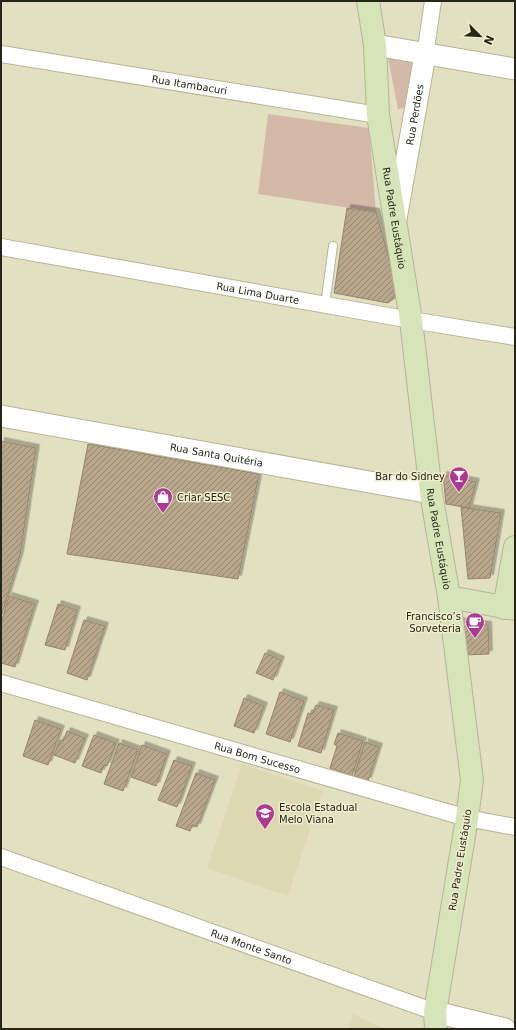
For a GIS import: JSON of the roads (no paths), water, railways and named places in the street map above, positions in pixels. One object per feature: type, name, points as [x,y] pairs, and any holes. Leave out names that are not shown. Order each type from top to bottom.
[{"type":"main road","name":"Rua Padre Eustáquio","points":[[368,1],[375,45],[378,115],[411,320],[431,493],[449,597],[472,780],[436,1020]]},
{"type":"main road","points":[[449,597],[509,608],[515,547]]},
{"type":"street","name":"Rua Perdões","points":[[395,228],[433,1]]},
{"type":"street","points":[[375,45],[425,55],[515,69]]},
{"type":"street","name":"Rua Itambacuri","points":[[1,54],[378,115]]},
{"type":"street","name":"Rua Lima Duarte","points":[[1,247],[325,305],[515,337]]},
{"type":"street","name":"Rua Santa Quitéria","points":[[1,416],[431,493]]},
{"type":"street","name":"Rua Bom Sucesso","points":[[1,683],[467,818],[515,827]]},
{"type":"street","name":"Rua Monte Santo","points":[[1,857],[436,1020],[505,1029]]},
{"type":"lane","points":[[325,305],[333,246]]},
{"type":"place","name":"Bar do Sidney","points":[[459,493]]},
{"type":"place","name":"Criar SESC","points":[[163,514]]},
{"type":"place","name":"Francisco’s Sorveteria","points":[[475,639]]},
{"type":"place","name":"Escola Estadual Melo Viana","points":[[265,830]]}]
